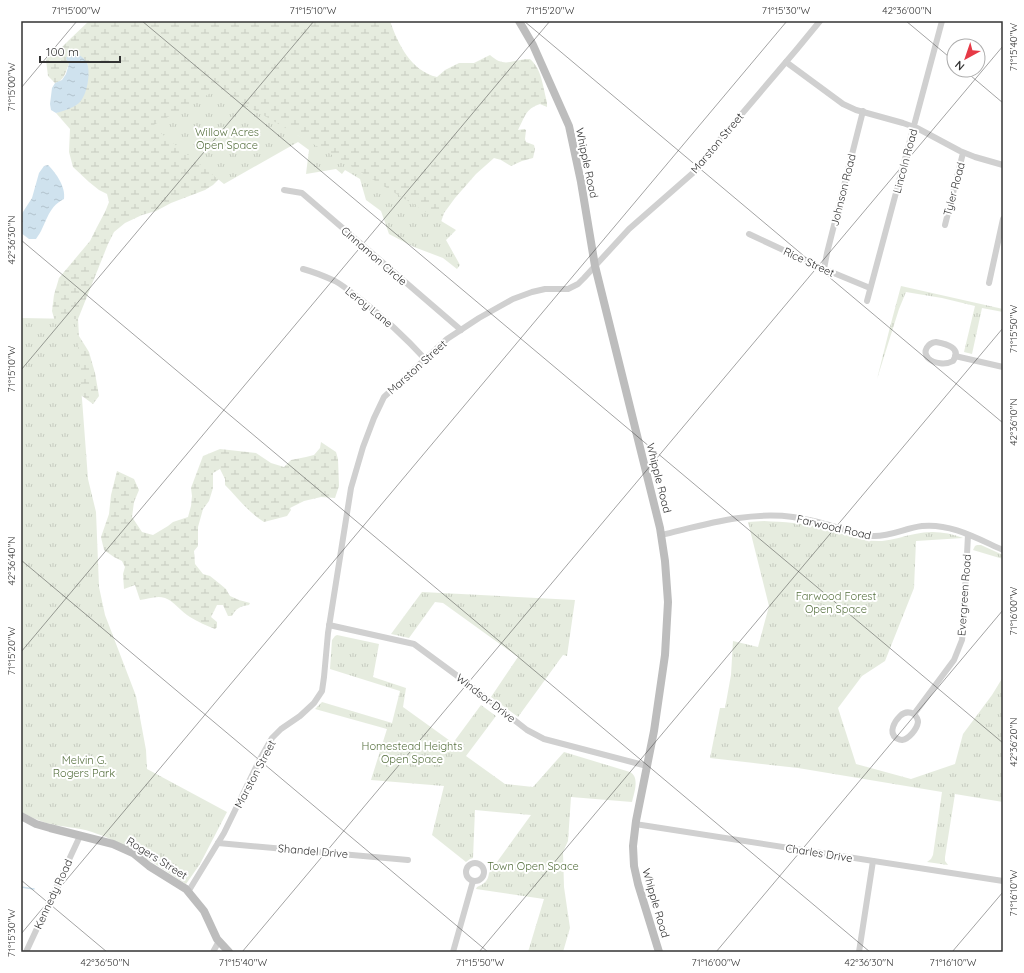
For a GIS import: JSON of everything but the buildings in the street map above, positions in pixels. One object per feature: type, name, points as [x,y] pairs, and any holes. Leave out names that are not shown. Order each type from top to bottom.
[{"type":"main road","name":"Whipple Road","points":[[519,21],[533,45],[569,126],[581,182],[595,266],[661,535],[668,602],[665,655],[654,730],[635,824],[633,846],[634,866],[638,884],[658,952]]},
{"type":"main road","name":"Rogers Street","points":[[21,816],[43,826],[113,844],[132,853],[149,866],[186,889],[204,911],[214,934],[228,952]]},
{"type":"street","name":"Marston Street","points":[[188,892],[224,833],[260,759],[272,738],[314,703],[322,691],[329,625],[351,488],[363,447],[384,397],[447,339],[479,318],[513,299],[532,292],[545,289],[568,289],[578,284],[629,228],[694,172],[820,21]]},
{"type":"street","name":"Lincoln Road","points":[[867,301],[942,21]]},
{"type":"street","points":[[786,62],[843,104],[914,127],[963,153],[1003,164]]},
{"type":"street","name":"Johnson Road","points":[[824,269],[863,111]]},
{"type":"street","name":"Tyler Road","points":[[945,225],[963,153]]},
{"type":"street","name":"Cinnamon Circle","points":[[284,190],[302,193],[461,330]]},
{"type":"street","points":[[989,283],[1003,219]]},
{"type":"street","name":"Rice Street","points":[[749,234],[824,269],[870,288]]},
{"type":"street","name":"Leroy Lane","points":[[303,269],[320,274],[346,288],[377,312],[425,359]]},
{"type":"street","points":[[932,343],[943,343],[953,348],[956,356],[954,360],[949,363],[938,363],[926,355],[926,350],[932,343]]},
{"type":"street","points":[[956,356],[1003,367]]},
{"type":"street","name":"Farwood Road","points":[[661,535],[725,520],[758,516],[775,516],[792,517],[872,536],[891,535],[916,527],[932,526],[953,529],[1003,550]]},
{"type":"street","name":"Evergreen Road","points":[[914,714],[954,660],[962,640],[968,535]]},
{"type":"street","name":"Windsor Drive","points":[[329,625],[414,644],[527,730],[544,739],[647,766]]},
{"type":"street","points":[[905,712],[914,714],[918,722],[913,732],[905,739],[901,740],[896,738],[893,735],[893,725],[905,712]]},
{"type":"street","name":"Charles Drive","points":[[635,824],[1003,881]]},
{"type":"street","name":"Kennedy Road","points":[[26,952],[80,836]]},
{"type":"street","name":"Shandel Drive","points":[[218,843],[408,860]]},
{"type":"street","points":[[859,952],[873,861]]},
{"type":"street","points":[[452,952],[473,881]]},
{"type":"street","points":[[213,952],[219,941]]},
{"type":"green space","points":[[89,21],[390,21],[397,39],[413,63],[428,74],[437,77],[445,70],[459,63],[474,63],[490,55],[500,62],[530,59],[540,73],[547,107],[540,104],[531,108],[526,114],[518,130],[526,130],[526,142],[534,145],[535,149],[533,158],[511,166],[494,158],[476,174],[455,198],[444,213],[439,228],[297,135],[221,177],[205,190],[125,223],[114,232],[108,244],[78,319],[79,336],[89,352],[95,373],[99,396],[93,404],[78,393],[52,311],[54,295],[59,278],[90,241],[109,202],[107,194],[99,190],[73,167],[69,152],[70,129],[56,113],[66,109],[85,92],[88,72],[87,62],[69,64],[62,78],[55,83],[48,76],[46,60],[52,50],[62,47]]},
{"type":"green space","name":"Willow Acres Open Space","points":[[218,89],[339,159],[456,230],[446,240],[460,265],[457,269],[443,258],[414,247],[389,234],[381,211],[366,200],[360,179],[345,170],[342,174],[336,169],[306,174],[309,150],[298,142],[224,184],[152,126]]},
{"type":"green space","points":[[901,286],[1003,309],[1003,312],[982,308],[972,354],[964,352],[975,306],[942,298],[906,292],[899,309],[877,379]]},
{"type":"green space","name":"Melvin G. Rogers Park","points":[[21,318],[76,319],[88,479],[96,512],[99,587],[105,615],[136,696],[146,750],[147,769],[227,812],[200,864],[186,884],[117,842],[86,830],[46,823],[21,812]]},
{"type":"green space","points":[[321,442],[336,452],[338,459],[339,486],[335,498],[321,497],[304,501],[290,508],[291,510],[287,516],[264,522],[248,509],[225,485],[225,479],[220,469],[213,473],[213,488],[209,501],[203,509],[198,527],[198,546],[194,551],[195,564],[203,574],[210,576],[226,589],[230,596],[250,603],[249,605],[239,608],[232,616],[228,616],[223,605],[217,605],[211,617],[217,622],[217,627],[215,629],[190,617],[165,598],[156,597],[140,600],[135,585],[124,589],[123,574],[125,567],[122,561],[104,550],[101,537],[109,514],[111,495],[117,471],[134,479],[139,490],[134,502],[132,517],[142,532],[153,535],[173,522],[188,517],[191,506],[191,488],[203,456],[220,449],[256,453],[271,463],[284,467],[291,460],[314,455],[320,448]]},
{"type":"green space","name":"Farwood Forest Open Space","points":[[764,521],[808,525],[859,539],[874,541],[882,541],[927,532],[951,534],[963,538],[916,541],[914,588],[885,661],[862,676],[838,708],[856,764],[911,779],[955,764],[963,734],[992,695],[1003,677],[1003,802],[955,794],[945,857],[945,861],[948,865],[927,862],[933,855],[942,792],[798,768],[710,758],[720,708],[725,708],[731,675],[733,641],[758,647],[769,606],[748,522]]},
{"type":"green space","points":[[977,545],[981,545],[1003,555],[1003,559],[973,550]]},
{"type":"green space","points":[[422,592],[575,600],[567,656],[563,655],[518,717],[491,697],[518,657],[443,603],[435,602],[409,638],[391,634]]},
{"type":"green space","points":[[337,635],[379,644],[373,677],[406,688],[403,707],[453,743],[481,705],[496,716],[466,756],[505,784],[533,787],[564,752],[633,774],[636,781],[636,786],[632,802],[571,797],[568,841],[563,852],[564,887],[570,928],[563,952],[528,952],[544,899],[476,889],[487,880],[489,873],[531,815],[475,810],[473,858],[466,862],[432,835],[444,786],[371,780],[387,729],[315,709],[322,702],[392,723],[400,691],[330,669],[332,640]]},
{"type":"water","points":[[76,53],[87,63],[89,72],[86,90],[82,100],[79,103],[56,113],[51,110],[50,104],[52,88],[55,83],[62,80],[66,74],[69,64],[66,58],[71,54]]},
{"type":"water","points":[[48,165],[62,185],[64,199],[50,212],[40,234],[36,239],[29,239],[21,233],[21,215],[32,198],[39,173],[44,166]]},
{"type":"waterway","points":[[21,887],[34,889]]},
{"type":"park label","name":"Homestead Heights Open Space","points":[[412,752]]},
{"type":"park label","name":"Town Open Space","points":[[533,866]]}]
